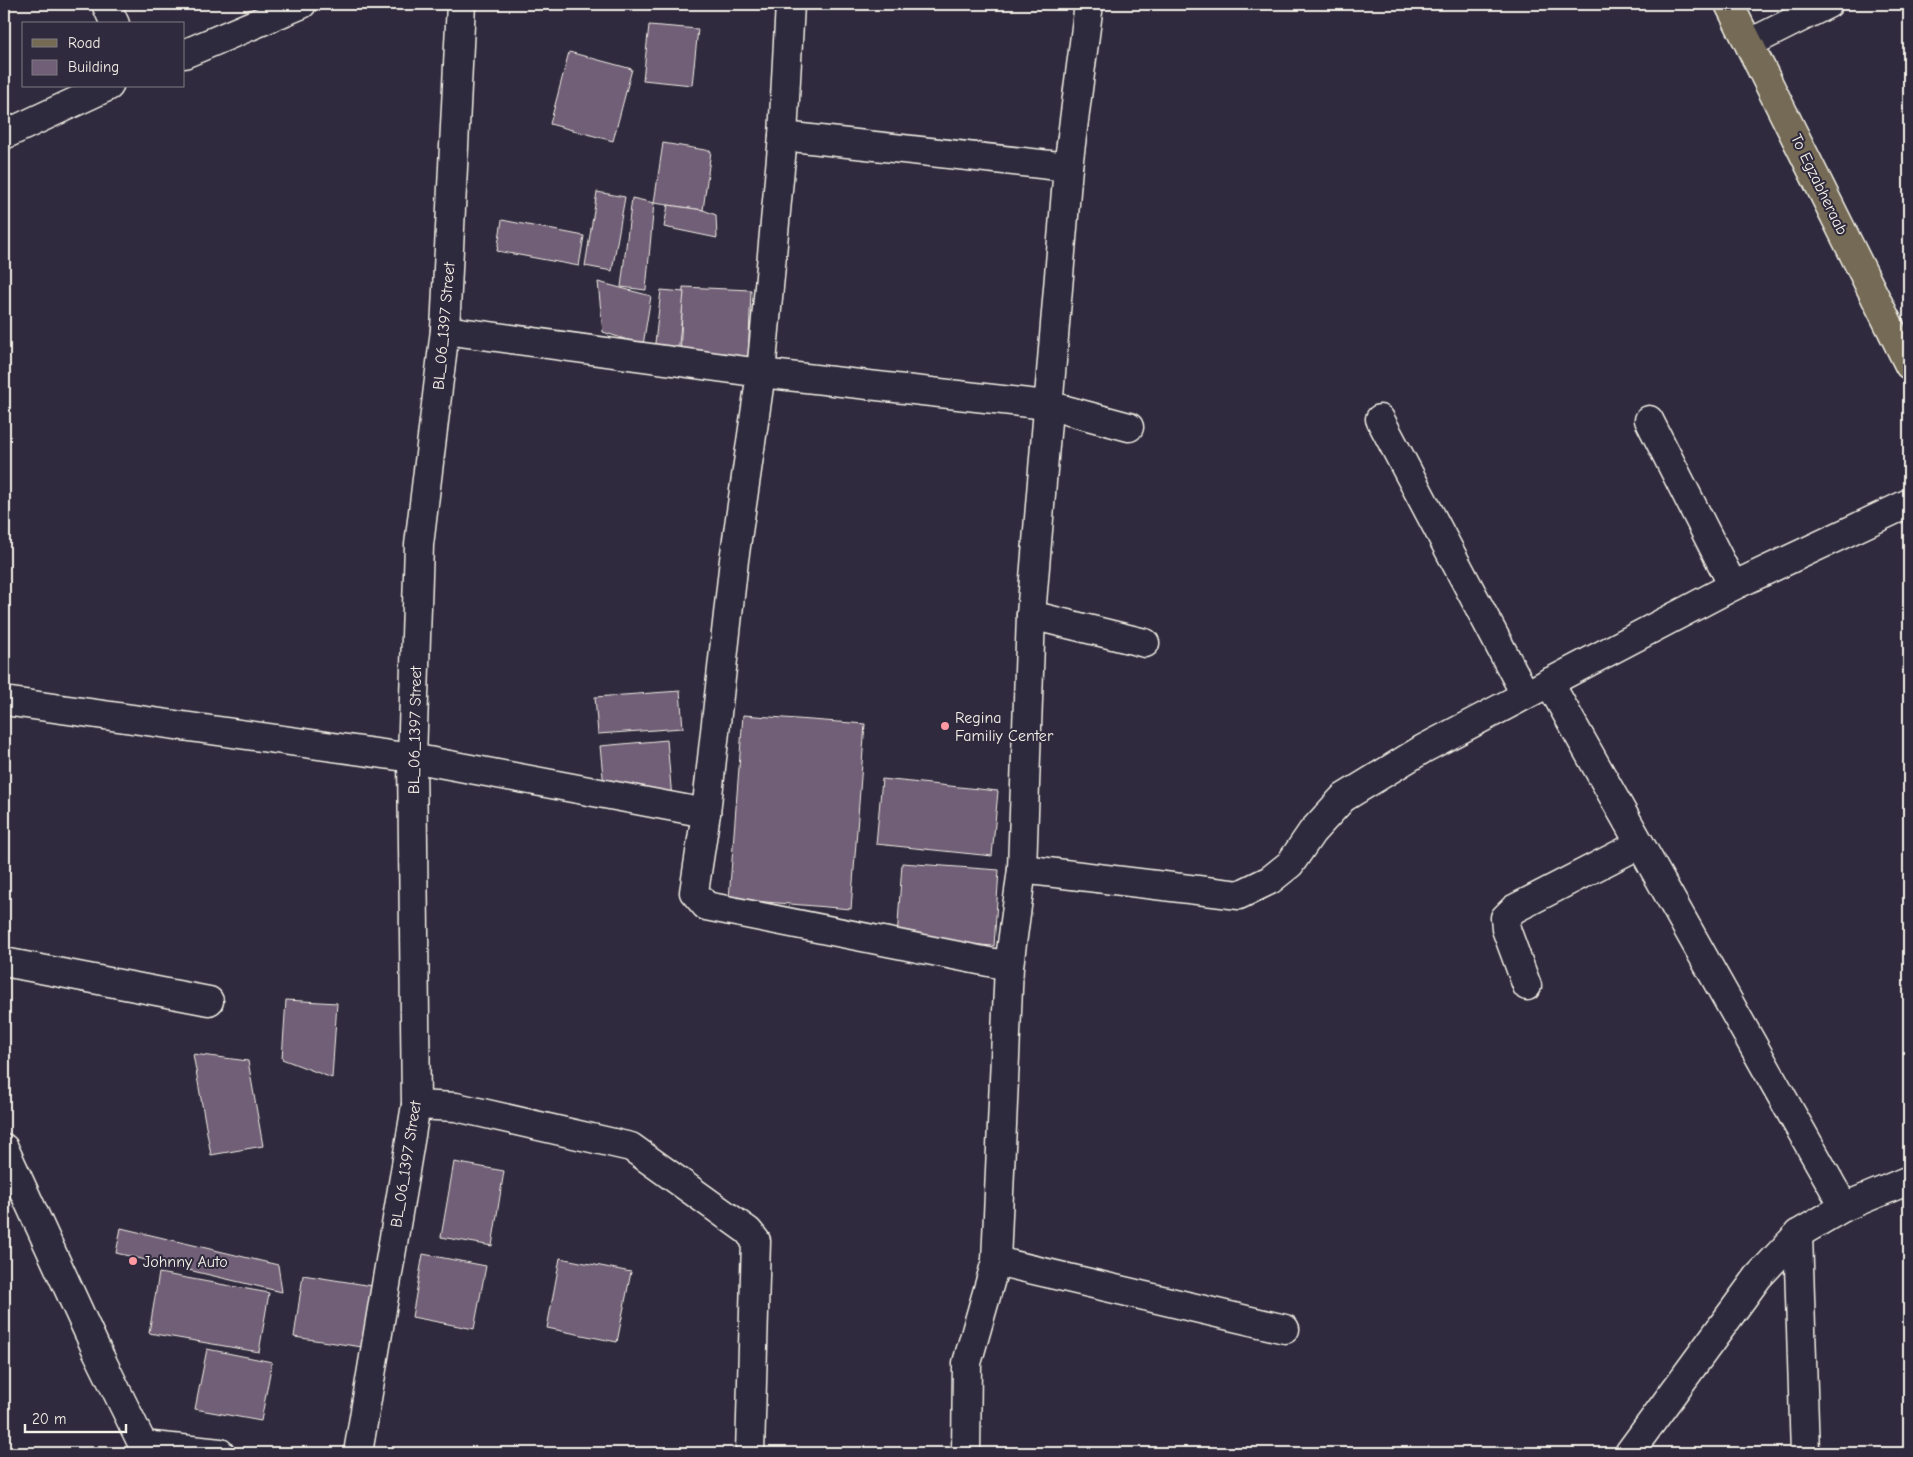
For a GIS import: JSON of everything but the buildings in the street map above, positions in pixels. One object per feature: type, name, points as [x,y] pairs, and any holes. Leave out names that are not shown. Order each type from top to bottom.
[{"type":"main road","name":"To Egzabheraab","points":[[1729,4],[1909,364]]},
{"type":"street","points":[[106,4],[114,22]]},
{"type":"street","points":[[185,54],[302,4]]},
{"type":"street","name":"BL_06_1397 Street","points":[[358,1453],[416,1105],[412,758],[419,545],[446,330],[461,4]]},
{"type":"street","points":[[790,4],[783,136],[761,373],[734,560],[706,813],[694,892],[706,906],[1009,966]]},
{"type":"street","points":[[966,1453],[967,1363],[996,1261],[1009,966],[1022,869],[1031,615],[1068,167],[1089,4]]},
{"type":"street","points":[[1750,43],[1828,4]]},
{"type":"street","points":[[4,135],[105,88]]},
{"type":"street","points":[[783,136],[1068,167]]},
{"type":"street","points":[[446,330],[761,373],[1047,405],[1129,427]]},
{"type":"street","points":[[1380,419],[1537,688],[1640,844],[1844,1207]]},
{"type":"street","points":[[1649,420],[1733,586]]},
{"type":"street","points":[[1022,869],[1239,895],[1270,880],[1290,864],[1312,832],[1343,798],[1422,749],[1733,586],[1909,503]]},
{"type":"street","points":[[1031,615],[1145,642]]},
{"type":"street","points":[[4,701],[412,758],[706,813]]},
{"type":"street","points":[[1527,986],[1506,929],[1505,918],[1514,909],[1640,844]]},
{"type":"street","points":[[4,962],[209,1001]]},
{"type":"street","points":[[416,1105],[456,1107],[631,1147],[748,1231],[756,1241],[750,1453]]},
{"type":"street","points":[[4,1148],[143,1449],[220,1453]]},
{"type":"street","points":[[1629,1453],[1758,1277],[1798,1234],[1844,1207],[1909,1180]]},
{"type":"street","points":[[1798,1234],[1805,1453]]},
{"type":"street","points":[[996,1261],[1284,1329]]},
{"type":"place","name":"Regina Familiy Center","points":[[945,726]]},
{"type":"place","name":"Johnny Auto","points":[[133,1261]]}]
